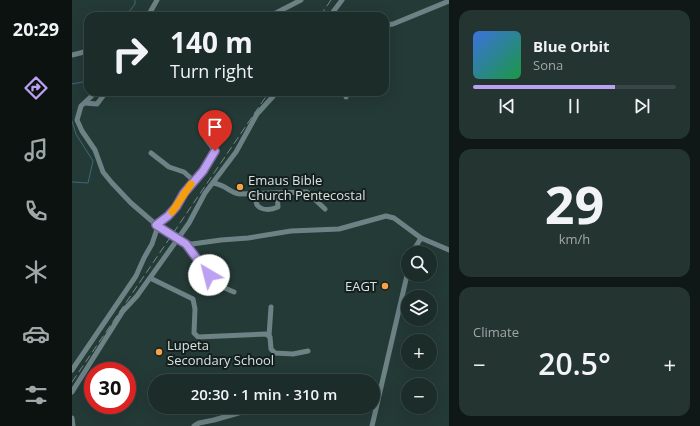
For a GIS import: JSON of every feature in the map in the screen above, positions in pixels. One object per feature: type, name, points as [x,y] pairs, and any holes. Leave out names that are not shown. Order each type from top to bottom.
[{"type":"street","points":[[150,12],[157,0]]},
{"type":"street","points":[[278,12],[301,0]]},
{"type":"street","points":[[333,12],[342,0]]},
{"type":"street","points":[[389,24],[418,15],[449,2]]},
{"type":"street","points":[[72,55],[84,51]]},
{"type":"street","points":[[92,96],[79,110],[78,122],[95,150],[103,172],[131,203],[157,225],[186,244],[214,282],[234,292]]},
{"type":"street","points":[[85,103],[97,104],[103,96]]},
{"type":"street","points":[[72,392],[123,311],[137,296],[189,223],[205,193],[236,152],[257,114],[273,96]]},
{"type":"street","points":[[72,370],[136,276],[152,244],[157,225],[170,214],[203,171],[215,152],[206,139]]},
{"type":"street","points":[[151,153],[169,167],[184,172],[194,181]]},
{"type":"street","points":[[213,183],[225,186],[236,194],[307,192],[325,209]]},
{"type":"street","points":[[254,194],[257,205],[261,209],[278,208],[277,194]]},
{"type":"street","points":[[186,244],[248,238],[291,231],[339,229],[386,216],[394,218],[421,238],[449,250]]},
{"type":"street","points":[[416,246],[421,238]]},
{"type":"street","points":[[150,278],[193,299],[195,309],[195,336],[266,334],[269,336]]},
{"type":"street","points":[[372,426],[405,282]]},
{"type":"street","points":[[271,307],[269,336],[271,349],[275,354],[293,354],[308,351]]},
{"type":"street","points":[[194,426],[199,423],[235,414]]},
{"type":"street","points":[[72,418],[73,426]]},
{"type":"waterway","points":[[129,12],[135,4],[135,0]]},
{"type":"waterway","points":[[72,84],[84,82]]},
{"type":"waterway","points":[[72,121],[76,134],[93,161],[88,183],[72,182]]},
{"type":"railway","points":[[323,12],[331,0]]},
{"type":"railway","points":[[72,382],[266,96]]},
{"type":"slow traffic","points":[[172,212],[191,184]]},
{"type":"place","name":"Emaus Bible Church Pentecostal","points":[[240,187]]},
{"type":"place","name":"EAGT","points":[[385,286]]},
{"type":"place","name":"Lupeta Secondary School","points":[[159,352]]},
{"type":"route","points":[[209,275],[186,244],[156,225],[168,216],[180,202],[184,193],[203,171],[215,151]]}]
